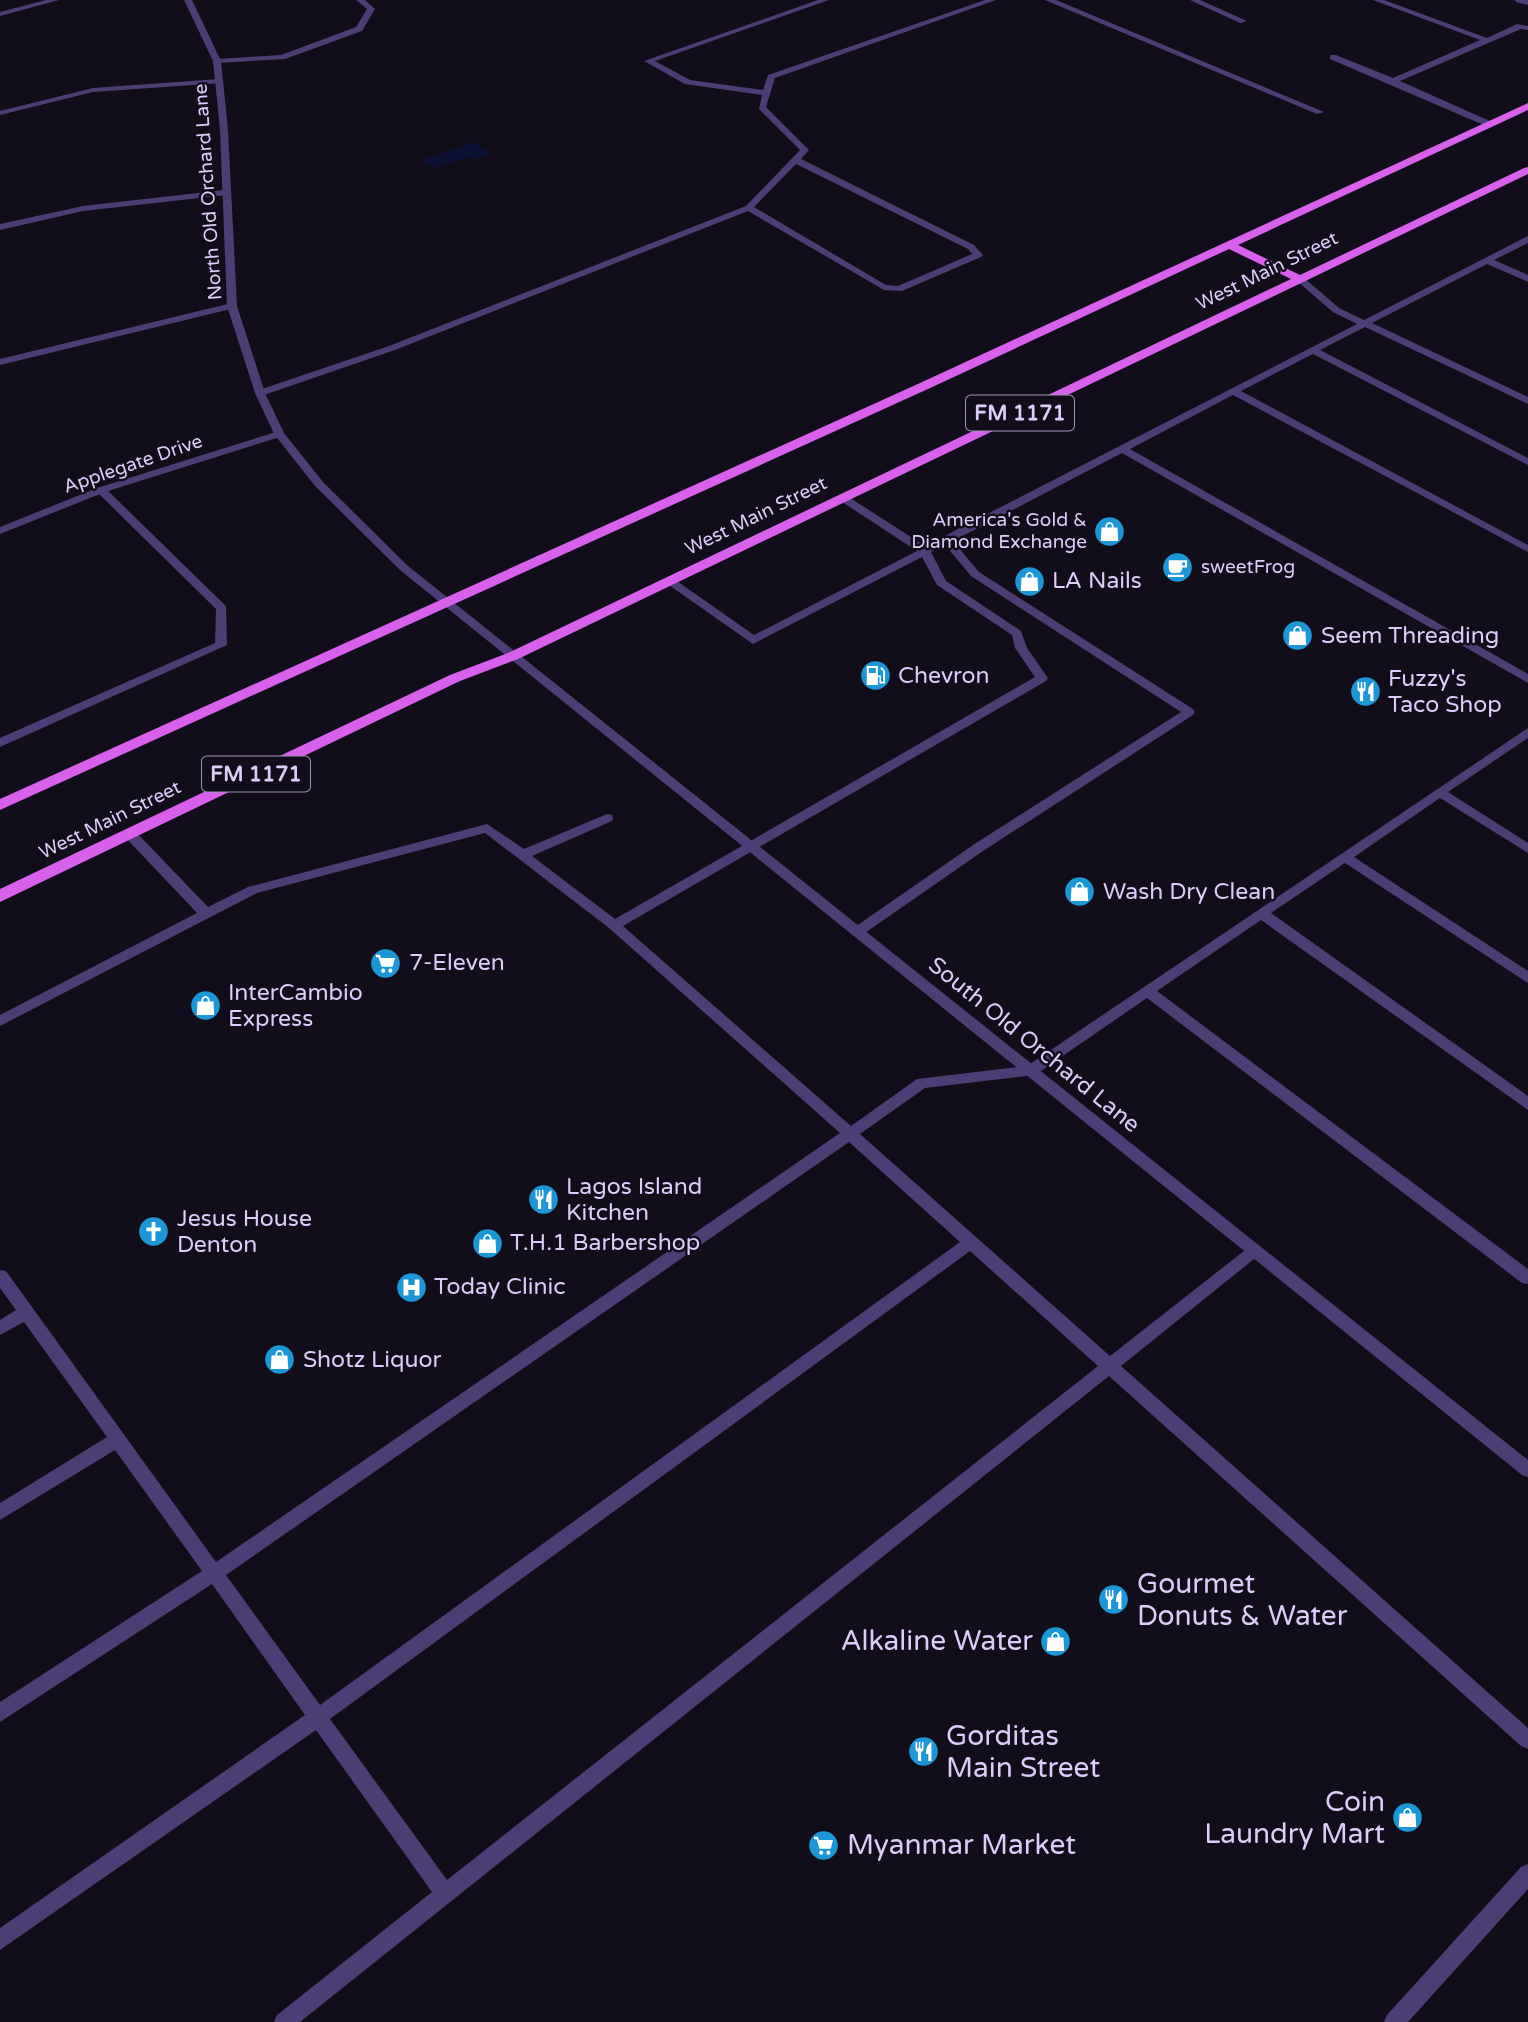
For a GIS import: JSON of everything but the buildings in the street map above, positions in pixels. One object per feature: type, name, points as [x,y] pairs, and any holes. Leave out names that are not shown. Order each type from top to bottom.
[{"type":"main road","name":"West Main Street","points":[[0,805],[1528,106]]},
{"type":"main road","name":"West Main Street","points":[[0,896],[455,678],[513,656],[1528,170]]},
{"type":"main road","points":[[1228,245],[1300,279]]},
{"type":"street","points":[[0,14],[55,0]]},
{"type":"street","name":"North Old Orchard Lane","points":[[188,0],[216,61],[219,81],[232,306],[260,393],[279,434],[319,484],[385,553],[513,656]]},
{"type":"street","points":[[216,61],[282,57],[359,29],[371,9],[360,0]]},
{"type":"street","points":[[766,93],[688,82],[648,61],[825,0]]},
{"type":"street","points":[[260,393],[392,348],[749,208],[805,150],[762,107],[771,77],[992,0]]},
{"type":"street","points":[[1049,0],[1320,112]]},
{"type":"street","points":[[1195,0],[1243,21]]},
{"type":"street","points":[[1377,0],[1486,40]]},
{"type":"street","points":[[1520,0],[1528,3]]},
{"type":"street","points":[[1393,81],[1525,25]]},
{"type":"street","points":[[1333,57],[1489,124]]},
{"type":"street","points":[[0,113],[93,90],[219,81]]},
{"type":"street","points":[[749,208],[884,287],[899,289],[978,255],[971,247],[795,160]]},
{"type":"street","points":[[0,227],[56,211],[118,202],[225,193]]},
{"type":"street","points":[[670,580],[753,640],[1528,239]]},
{"type":"street","points":[[1487,260],[1528,279]]},
{"type":"street","points":[[1300,279],[1336,310],[1528,401]]},
{"type":"street","points":[[0,362],[232,306]]},
{"type":"street","points":[[1312,350],[1528,462]]},
{"type":"street","points":[[1233,391],[1528,549]]},
{"type":"street","name":"Applegate Drive","points":[[0,531],[101,490],[279,434]]},
{"type":"street","points":[[1122,449],[1528,679]]},
{"type":"street","points":[[0,743],[221,645],[222,608],[101,490]]},
{"type":"street","points":[[614,925],[748,845],[1042,678],[1021,648],[1017,633],[941,583],[925,551],[843,498]]},
{"type":"street","points":[[857,932],[978,848],[1189,712],[975,574],[946,540]]},
{"type":"street","name":"South Old Orchard Lane","points":[[513,656],[1528,1470]]},
{"type":"street","points":[[0,1713],[214,1573],[922,1083],[1030,1071],[1439,792],[1525,737]]},
{"type":"street","points":[[1439,792],[1528,849]]},
{"type":"street","points":[[523,855],[607,818]]},
{"type":"street","points":[[0,1021],[253,890],[487,828],[614,925],[1528,1740]]},
{"type":"street","points":[[130,834],[206,914]]},
{"type":"street","points":[[1345,857],[1528,978]]},
{"type":"street","points":[[1261,914],[1528,1104]]},
{"type":"street","points":[[1147,991],[1528,1278]]},
{"type":"street","points":[[0,1940],[318,1717],[971,1242]]},
{"type":"street","points":[[284,2022],[1254,1251]]},
{"type":"street","points":[[0,1276],[445,1894]]},
{"type":"street","points":[[0,1328],[26,1312]]},
{"type":"street","points":[[0,1512],[118,1439]]},
{"type":"street","points":[[1394,2022],[1528,1874]]},
{"type":"water","points":[[474,142],[492,154],[474,160],[468,157],[434,168],[422,160]]},
{"type":"place","name":"America's Gold & Diamond Exchange","points":[[1110,531]]},
{"type":"place","name":"sweetFrog","points":[[1178,567]]},
{"type":"place","name":"LA Nails","points":[[1029,581]]},
{"type":"place","name":"Seem Threading","points":[[1298,636]]},
{"type":"place","name":"Chevron","points":[[875,676]]},
{"type":"place","name":"Fuzzy's Taco Shop","points":[[1365,692]]},
{"type":"place","name":"Wash Dry Clean","points":[[1080,892]]},
{"type":"place","name":"7-Eleven","points":[[386,963]]},
{"type":"place","name":"InterCambio Express","points":[[205,1006]]},
{"type":"place","name":"Lagos Island Kitchen","points":[[543,1200]]},
{"type":"place","name":"Jesus House Denton","points":[[154,1232]]},
{"type":"place","name":"T.H.1 Barbershop","points":[[487,1243]]},
{"type":"place","name":"Today Clinic","points":[[411,1287]]},
{"type":"place","name":"Shotz Liquor","points":[[280,1360]]},
{"type":"place","name":"Gourmet Donuts & Water","points":[[1114,1600]]},
{"type":"place","name":"Alkaline Water","points":[[1056,1641]]},
{"type":"place","name":"Gorditas Main Street","points":[[923,1752]]},
{"type":"place","name":"Coin Laundry Mart","points":[[1408,1818]]},
{"type":"place","name":"Myanmar Market","points":[[824,1845]]}]
